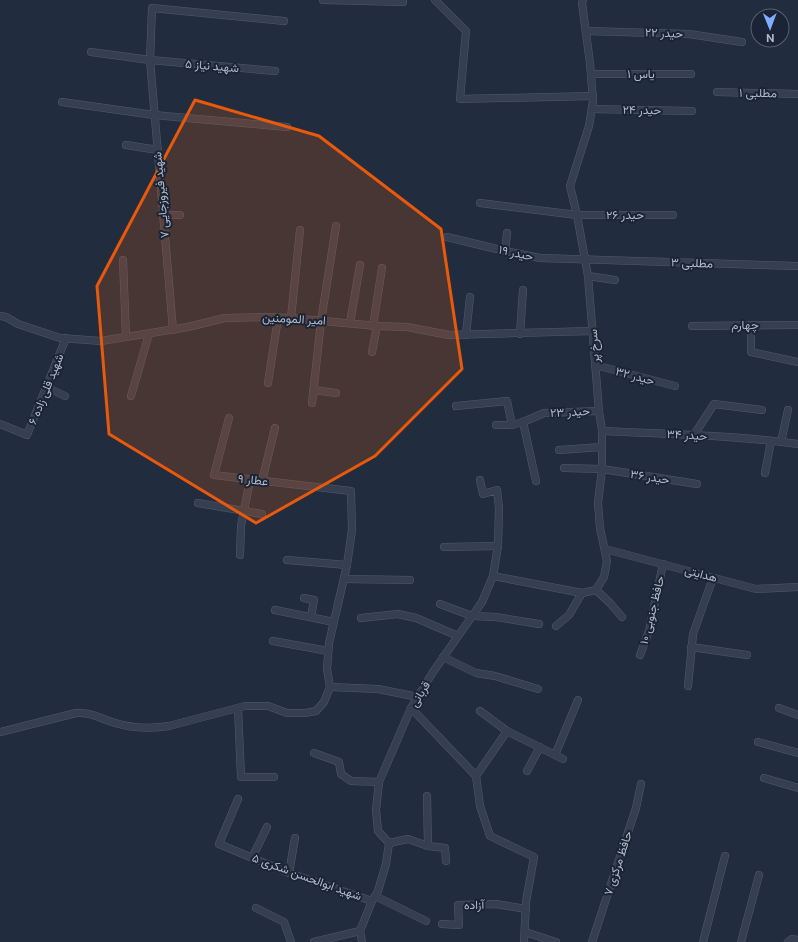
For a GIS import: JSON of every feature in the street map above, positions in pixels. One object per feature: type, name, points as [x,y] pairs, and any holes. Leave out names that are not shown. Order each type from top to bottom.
[{"type":"street","points":[[323,0],[403,2],[403,0]]},
{"type":"street","points":[[435,0],[466,31],[460,98],[593,96]]},
{"type":"street","name":"سرخ پر","points":[[583,0],[582,3],[593,96],[589,126],[570,186],[586,259],[602,431],[602,469],[598,504],[600,528],[607,561],[604,577],[596,590]]},
{"type":"street","name":"شهید فیروزجایی ۷","points":[[173,330],[150,60],[152,8],[284,21]]},
{"type":"street","name":"حیدر ۲۲","points":[[586,30],[689,34],[742,42]]},
{"type":"street","name":"شهید نیاز ۵","points":[[91,52],[150,60],[275,71]]},
{"type":"street","name":"یاس ۱","points":[[591,74],[691,74]]},
{"type":"street","name":"مطلبی ۱","points":[[717,92],[798,94]]},
{"type":"street","points":[[62,102],[154,115],[287,127]]},
{"type":"street","name":"حیدر ۲۴","points":[[592,109],[692,111]]},
{"type":"street","points":[[126,145],[158,150]]},
{"type":"street","name":"حیدر ۲۶","points":[[480,203],[577,214],[673,215]]},
{"type":"street","points":[[163,215],[180,215]]},
{"type":"street","points":[[312,403],[321,320],[336,226]]},
{"type":"street","points":[[291,318],[300,230]]},
{"type":"street","points":[[506,251],[507,233]]},
{"type":"street","name":"حیدر ۱۹","points":[[447,237],[540,258],[586,259]]},
{"type":"street","name":"مطلبی ۳","points":[[586,259],[798,266]]},
{"type":"street","points":[[123,260],[126,338]]},
{"type":"street","points":[[350,323],[360,265]]},
{"type":"street","points":[[372,352],[382,268]]},
{"type":"street","points":[[588,276],[615,280]]},
{"type":"street","points":[[520,334],[523,290]]},
{"type":"street","points":[[466,335],[470,297]]},
{"type":"street","name":"امیر المومنین","points":[[0,316],[6,317],[18,324],[60,338],[101,341],[173,330],[225,318],[291,318],[321,320],[375,326],[407,327],[449,335],[593,331]]},
{"type":"street","points":[[268,383],[278,318]]},
{"type":"street","points":[[751,325],[751,352],[798,362]]},
{"type":"street","name":"چهارم","points":[[692,326],[798,325]]},
{"type":"street","points":[[131,396],[150,334]]},
{"type":"street","name":"شهید قلی زاده ۶","points":[[0,424],[27,434],[66,338]]},
{"type":"street","name":"حیدر ۳۲","points":[[596,365],[675,386]]},
{"type":"street","points":[[46,387],[65,396]]},
{"type":"street","points":[[313,390],[336,393]]},
{"type":"street","points":[[456,406],[508,401],[512,425]]},
{"type":"street","points":[[694,435],[714,404],[762,410]]},
{"type":"street","points":[[781,442],[788,410]]},
{"type":"street","name":"حیدر ۲۳","points":[[496,425],[512,425],[524,422],[544,413],[599,411]]},
{"type":"street","name":"عطار ۹","points":[[229,418],[214,476],[351,491],[352,530],[347,565]]},
{"type":"street","points":[[524,422],[536,481]]},
{"type":"street","points":[[262,481],[275,428]]},
{"type":"street","name":"حیدر ۳۴","points":[[602,431],[694,435],[798,444]]},
{"type":"street","points":[[765,474],[771,441]]},
{"type":"street","points":[[559,450],[602,447]]},
{"type":"street","name":"حیدر ۳۶","points":[[564,468],[602,469],[697,484]]},
{"type":"street","points":[[240,555],[241,526],[250,480]]},
{"type":"street","name":"قربانی","points":[[389,843],[378,831],[376,810],[379,782],[411,708],[443,657],[482,602],[493,576],[498,546],[499,508],[497,490],[483,494],[480,480]]},
{"type":"street","points":[[198,503],[262,514]]},
{"type":"street","points":[[444,547],[498,546]]},
{"type":"street","name":"هدایتی","points":[[605,549],[756,589],[798,587]]},
{"type":"street","points":[[0,732],[84,712],[124,725],[158,728],[245,706],[268,706],[287,713],[305,713],[316,711],[324,702],[330,687],[326,669],[328,651],[347,565],[287,560]]},
{"type":"street","name":"حافظ جنوبی ۱۰","points":[[640,655],[648,631],[663,564]]},
{"type":"street","points":[[493,576],[582,593],[596,590],[622,617]]},
{"type":"street","points":[[688,686],[693,634],[713,578]]},
{"type":"street","points":[[344,579],[410,580]]},
{"type":"street","points":[[556,626],[569,615],[582,593]]},
{"type":"street","points":[[304,598],[314,600],[311,617]]},
{"type":"street","points":[[440,604],[472,616],[496,617],[538,624]]},
{"type":"street","points":[[275,610],[334,622]]},
{"type":"street","points":[[361,618],[398,614],[416,618],[458,636]]},
{"type":"street","points":[[273,641],[328,651]]},
{"type":"street","points":[[691,647],[747,655]]},
{"type":"street","points":[[443,657],[476,673],[495,676],[538,689]]},
{"type":"street","points":[[330,687],[378,690],[418,697]]},
{"type":"street","points":[[555,755],[578,700]]},
{"type":"street","points":[[238,708],[241,777],[274,777]]},
{"type":"street","points":[[411,708],[476,776],[480,806],[490,836],[534,858],[526,902],[524,942]]},
{"type":"street","points":[[779,708],[798,715]]},
{"type":"street","points":[[480,711],[506,731],[563,759]]},
{"type":"street","points":[[476,776],[506,731]]},
{"type":"street","points":[[758,742],[798,753]]},
{"type":"street","points":[[527,771],[540,747]]},
{"type":"street","points":[[314,753],[338,762],[340,774],[351,781],[379,782]]},
{"type":"street","points":[[764,778],[798,788]]},
{"type":"street","name":"حافظ مرکزی ۷","points":[[592,942],[636,808],[641,784]]},
{"type":"street","points":[[427,796],[428,846]]},
{"type":"street","name":"شهید ابوالحسن شکری ۵","points":[[238,799],[219,844],[289,874],[374,898],[426,920]]},
{"type":"street","points":[[252,858],[267,827]]},
{"type":"street","points":[[289,874],[295,838]]},
{"type":"street","points":[[362,942],[360,931],[386,864],[389,843],[408,839],[428,846],[446,848],[446,861]]},
{"type":"street","points":[[703,942],[725,856]]},
{"type":"street","points":[[741,942],[759,875]]},
{"type":"street","name":"آزاده","points":[[442,924],[459,925],[458,905],[496,904],[526,909]]},
{"type":"street","points":[[256,908],[284,922],[290,942]]},
{"type":"street","points":[[314,942],[360,931]]},
{"type":"street","points":[[525,932],[556,942]]},
{"type":"street","points":[[788,942],[792,939],[798,941]]},
{"type":"highlighted area","points":[[195,100],[319,136],[441,229],[462,369],[375,456],[256,523],[109,434],[97,286]]}]
